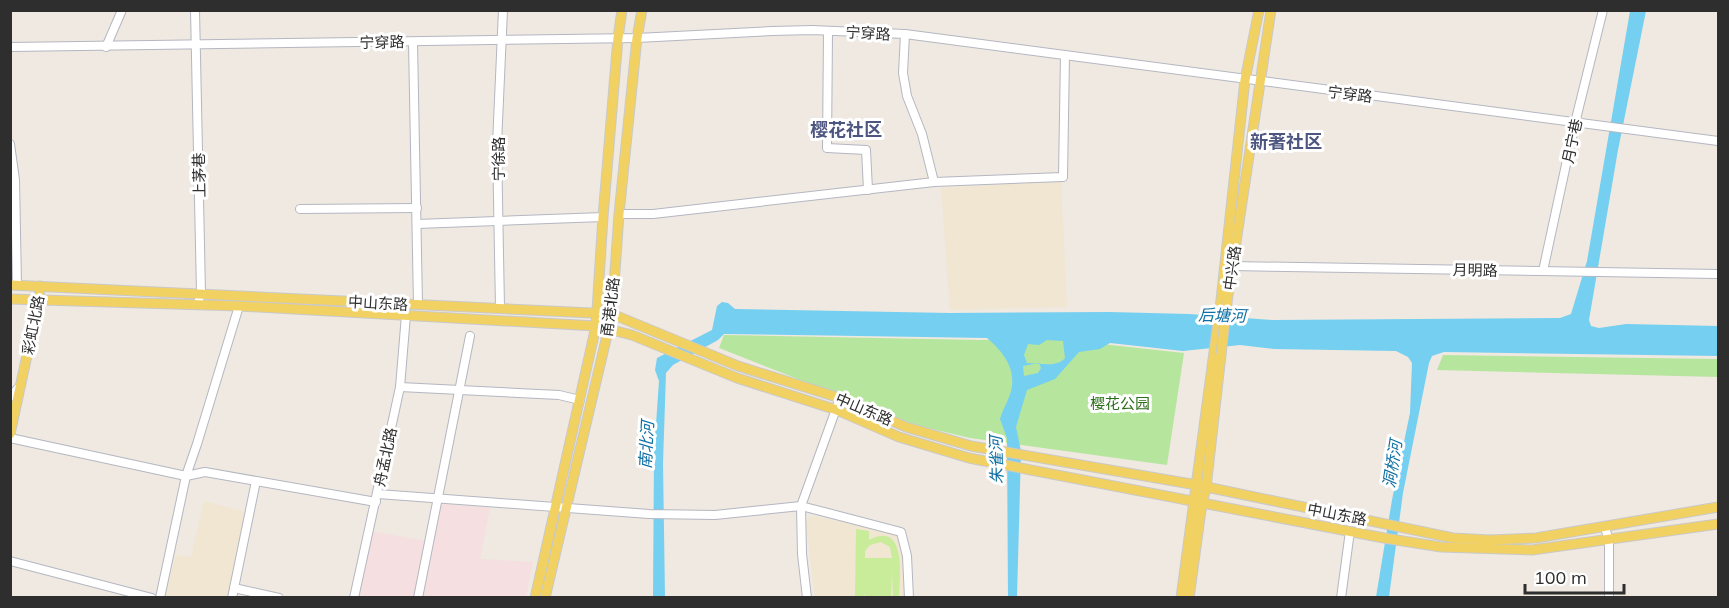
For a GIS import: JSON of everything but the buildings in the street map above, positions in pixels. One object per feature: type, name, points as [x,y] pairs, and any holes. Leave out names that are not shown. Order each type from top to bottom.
[{"type":"main road","name":"甬港北路","points":[[545,597],[580,399],[596,326],[603,217],[622,10]]},
{"type":"main road","name":"甬港北路","points":[[536,597],[612,314],[619,214],[637,38],[642,10]]},
{"type":"main road","name":"中兴路","points":[[1181,597],[1202,487],[1224,301],[1245,80],[1259,10]]},
{"type":"main road","name":"中兴路","points":[[1224,301],[1232,266],[1271,10]]},
{"type":"main road","name":"中山东路","points":[[14,285],[418,305],[596,311],[612,314],[738,366],[840,398],[906,428],[971,446],[1202,487],[1453,538],[1490,540],[1536,538],[1719,507]]},
{"type":"main road","name":"彩虹北路","points":[[10,436],[40,286]]},
{"type":"main road","name":"中山东路","points":[[10,299],[198,304],[596,326],[632,335],[737,378],[837,410],[899,436],[969,458],[1408,542],[1472,549],[1532,550],[1719,524]]},
{"type":"main road","name":"中兴路","points":[[1189,597],[1198,502]]},
{"type":"street","points":[[106,47],[122,10]]},
{"type":"street","name":"上茅巷","points":[[195,10],[201,293],[198,304]]},
{"type":"street","name":"宁徐路","points":[[500,308],[497,144],[503,10]]},
{"type":"street","name":"月宁巷","points":[[1543,272],[1575,123],[1603,10]]},
{"type":"street","name":"宁穿路","points":[[10,47],[637,38],[772,31],[905,34],[1719,141]]},
{"type":"street","points":[[828,31],[827,148],[866,150],[868,190]]},
{"type":"street","points":[[905,34],[903,73],[907,96],[922,134],[934,182]]},
{"type":"street","points":[[413,42],[418,305]]},
{"type":"street","points":[[619,214],[653,214],[934,182],[1063,177],[1065,55]]},
{"type":"street","points":[[10,144],[15,180],[14,285]]},
{"type":"street","points":[[300,209],[417,208]]},
{"type":"street","points":[[417,224],[603,217]]},
{"type":"street","name":"月明路","points":[[1232,266],[1719,274]]},
{"type":"street","points":[[160,597],[186,476],[239,306]]},
{"type":"street","name":"舟孟北路","points":[[354,597],[400,387],[406,315]]},
{"type":"street","points":[[418,597],[470,336]]},
{"type":"street","points":[[10,398],[21,384]]},
{"type":"street","points":[[400,387],[559,395],[580,399]]},
{"type":"street","points":[[807,597],[802,554],[801,506],[840,398]]},
{"type":"street","points":[[10,436],[186,476],[205,472],[377,498],[438,499],[652,514],[715,515],[801,506],[901,532],[908,556],[909,597]]},
{"type":"street","points":[[232,597],[256,481]]},
{"type":"street","points":[[1605,528],[1609,540],[1609,597]]},
{"type":"street","points":[[1341,597],[1350,531]]},
{"type":"street","points":[[10,561],[152,597]]},
{"type":"street","points":[[234,588],[279,597]]},
{"type":"shaded area","points":[[1061,181],[1067,307],[950,310],[941,188]]},
{"type":"shaded area","points":[[204,501],[246,512],[227,597],[164,598],[176,555],[191,557]]},
{"type":"shaded area","points":[[437,503],[490,508],[480,559],[533,562],[526,597],[357,598],[371,531],[431,542]]},
{"type":"shaded area","points":[[815,516],[893,534],[900,538],[906,571],[907,597],[815,597],[806,523],[809,517]]},
{"type":"green space","name":"樱花公园","points":[[724,335],[980,340],[1047,338],[1184,353],[1167,465],[970,438],[915,425],[719,348]]},
{"type":"green space","points":[[1443,355],[1718,359],[1718,377],[1437,370]]},
{"type":"green space","points":[[856,529],[869,531],[869,540],[881,536],[890,538],[899,554],[899,597],[893,597],[892,572],[891,597],[865,597],[864,593],[864,597],[855,597]],"holes":[[[881,542],[890,547],[892,558],[865,558],[865,551],[870,545]]]},
{"type":"water","points":[[1630,11],[1646,11],[1618,150],[1589,320],[1591,326],[1599,328],[1626,324],[1718,326],[1718,356],[1444,352],[1432,356],[1403,493],[1389,597],[1376,597],[1392,500],[1410,413],[1412,363],[1408,357],[1396,351],[1274,349],[1240,345],[1183,351],[1110,343],[1100,349],[1079,352],[1055,379],[1027,390],[1016,427],[1021,451],[1017,597],[1008,598],[1007,438],[1000,419],[1012,388],[1012,380],[1005,357],[994,344],[987,338],[724,334],[718,340],[673,365],[666,373],[663,463],[665,597],[653,598],[654,453],[659,381],[655,370],[657,358],[712,330],[717,306],[722,302],[728,303],[735,309],[950,313],[1109,312],[1189,314],[1273,320],[1560,318],[1571,314],[1587,261]],"holes":[[[1047,340],[1063,341],[1065,358],[1057,363],[1039,364],[1041,368],[1038,373],[1024,376],[1023,366],[1036,364],[1027,363],[1024,355],[1028,344],[1039,345]]]},
{"type":"district","name":"樱花社区","points":[[846,129]]},
{"type":"district","name":"新著社区","points":[[1286,141]]},
{"type":"water label","name":"后塘河","points":[[1222,315]]},
{"type":"water label","name":"南北河","points":[[646,445]]},
{"type":"water label","name":"朱雀河","points":[[996,460]]},
{"type":"water label","name":"洞桥河","points":[[1392,464]]}]
